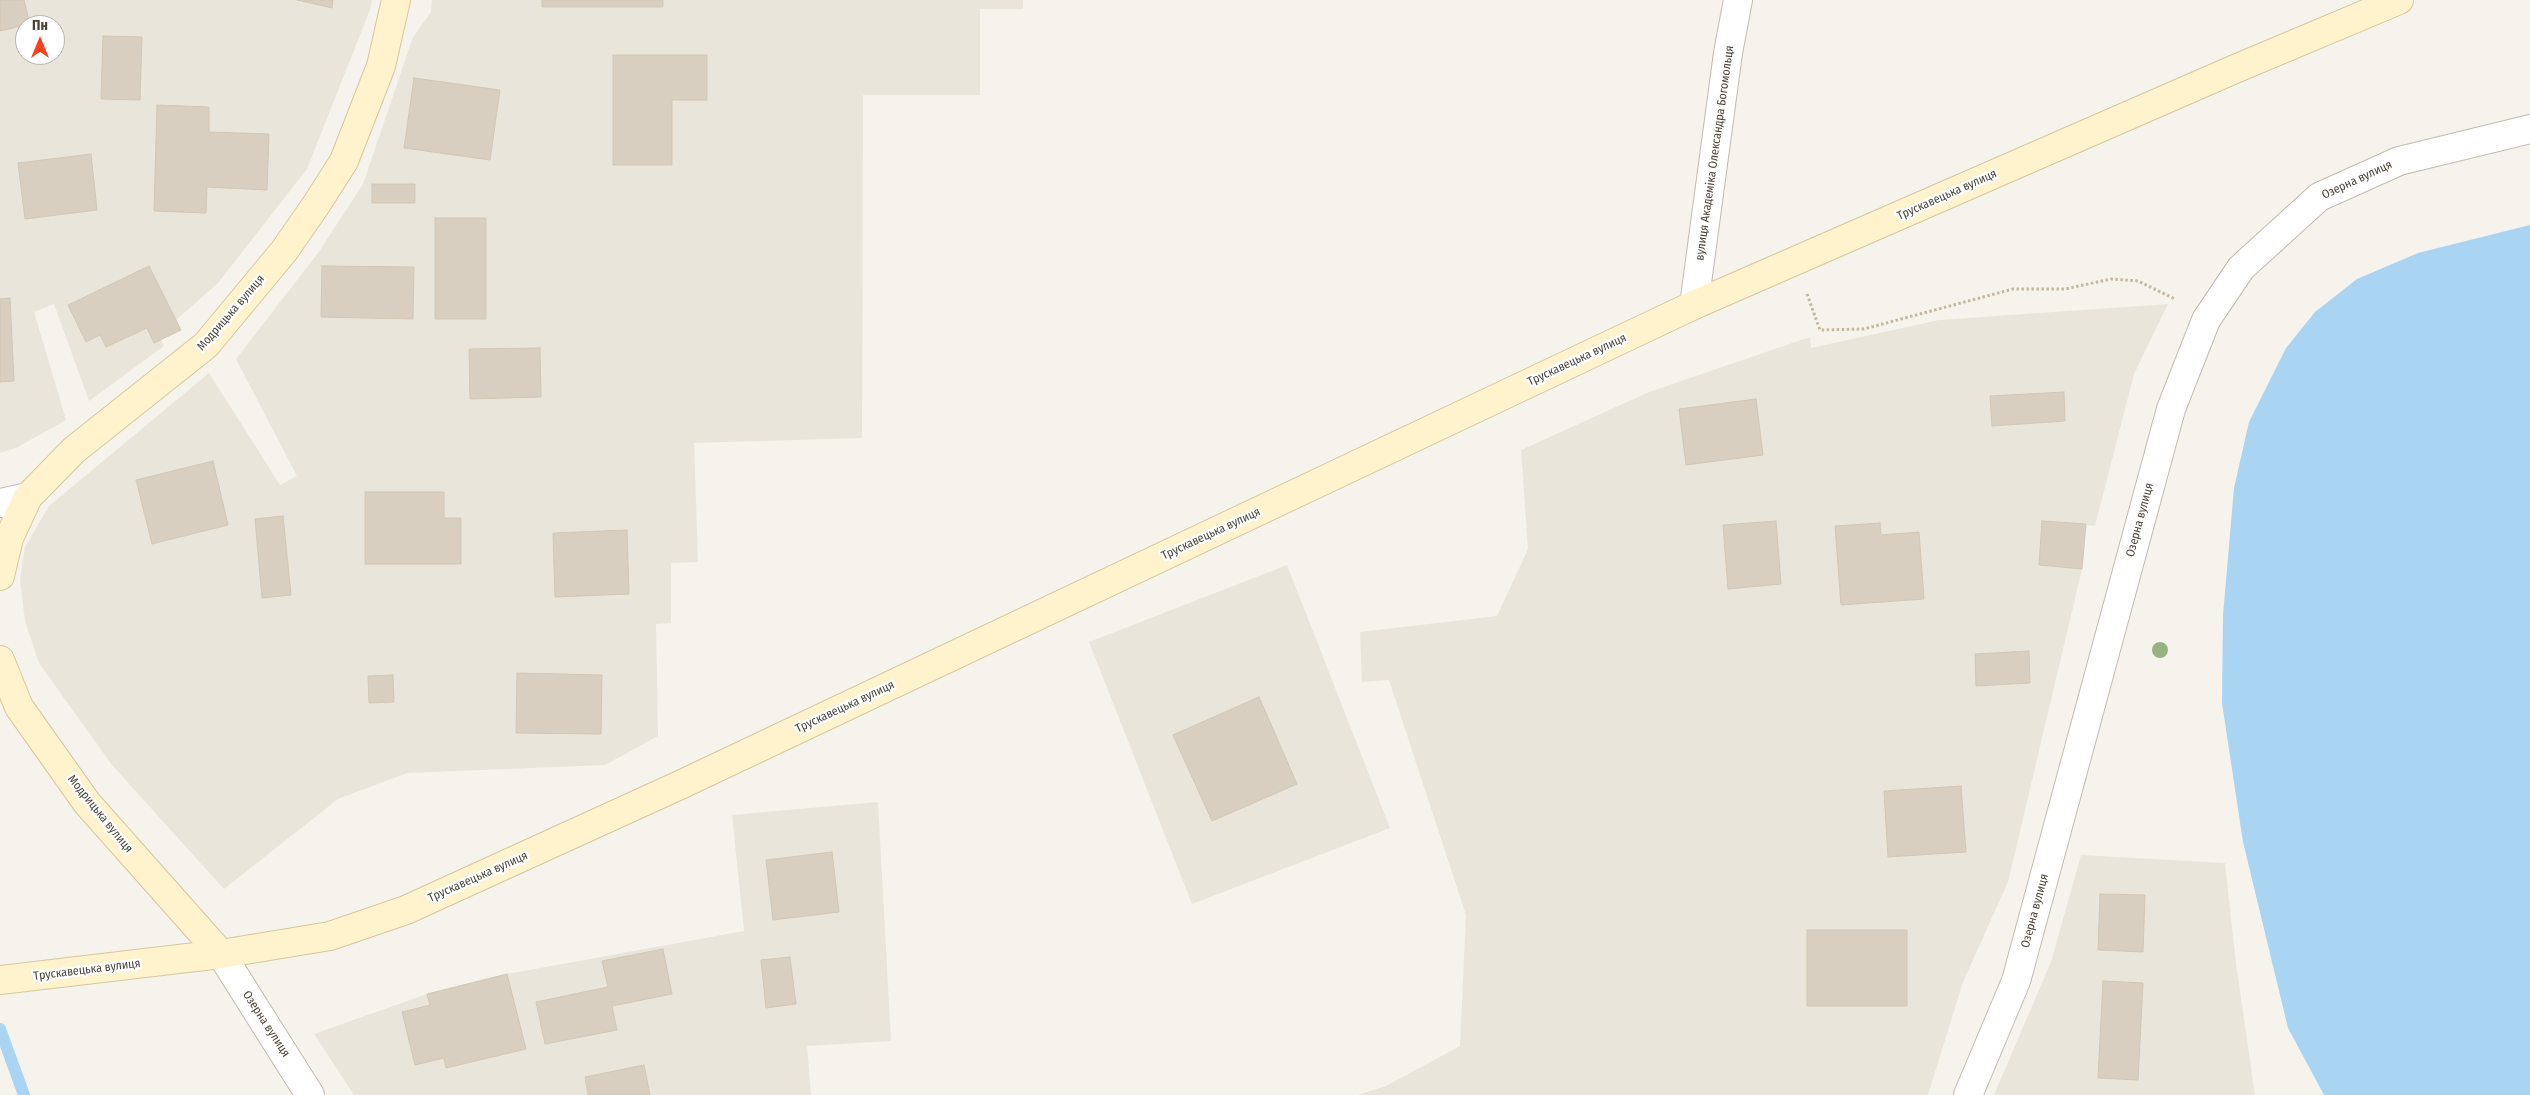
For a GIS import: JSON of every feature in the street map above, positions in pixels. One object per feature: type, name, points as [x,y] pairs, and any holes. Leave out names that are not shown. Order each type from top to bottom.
[{"type":"main road","name":"Модрицька вулиця","points":[[0,576],[9,538],[28,497],[74,450],[206,345],[284,251],[344,160],[380,66],[396,0]]},
{"type":"main road","name":"Трускавецька вулиця","points":[[0,980],[221,954],[330,936],[406,910],[680,785],[1694,305],[2235,69],[2399,0]]},
{"type":"main road","name":"Модрицька вулиця","points":[[0,660],[20,708],[87,803],[221,954]]},
{"type":"street","name":"вулиця Академіка Олександра Богомольця","points":[[1694,305],[1728,53],[1738,0]]},
{"type":"street","name":"Озерна вулиця","points":[[1968,1095],[2016,981],[2171,409],[2206,320],[2241,268],[2319,197],[2399,160],[2530,129]]},
{"type":"street","points":[[0,503],[28,497]]},
{"type":"street","name":"Озерна вулиця","points":[[221,954],[310,1095]]},
{"type":"path","points":[[1796,260],[1820,330],[1864,329],[2012,290],[2065,290],[2111,279],[2138,281],[2164,292],[2206,320]]},
{"type":"shaded area","points":[[0,0],[372,0],[371,7],[307,169],[218,283],[176,320],[181,330],[161,339],[164,346],[89,401],[54,304],[34,312],[66,420],[16,448],[0,453]]},
{"type":"shaded area","points":[[432,0],[1023,0],[1023,9],[980,9],[980,95],[863,95],[862,438],[694,443],[698,562],[671,563],[671,623],[656,624],[658,736],[605,765],[407,773],[338,799],[224,889],[112,765],[39,663],[25,621],[20,579],[25,547],[49,506],[209,373],[280,485],[297,476],[236,359],[318,253],[363,184],[413,37],[431,12]]},
{"type":"shaded area","points":[[2168,304],[2134,374],[2095,526],[2086,525],[2082,569],[2008,882],[1963,982],[1928,1095],[1357,1095],[1386,1086],[1460,1046],[1466,915],[1389,680],[1362,682],[1360,632],[1497,616],[1528,549],[1521,450],[1649,392],[1810,337],[1811,348],[1939,320]]},
{"type":"shaded area","points":[[1287,565],[1390,828],[1192,904],[1089,642]]},
{"type":"shaded area","points":[[878,802],[891,1041],[807,1046],[811,1095],[354,1095],[314,1034],[427,994],[507,974],[744,931],[732,815]]},
{"type":"shaded area","points":[[2081,855],[2225,863],[2236,963],[2255,1095],[1994,1095],[2051,962]]},
{"type":"water","points":[[2530,225],[2530,1095],[2324,1095],[2288,1028],[2243,842],[2222,703],[2223,615],[2234,488],[2249,422],[2286,348],[2315,312],[2357,279],[2418,253]]},
{"type":"building","points":[[0,0],[24,0],[28,15],[15,15],[15,28],[0,31]]},
{"type":"building","points":[[297,0],[333,0],[332,8]]},
{"type":"building","points":[[542,0],[663,0],[663,7],[542,7]]},
{"type":"building","points":[[103,36],[142,37],[140,100],[101,99]]},
{"type":"building","points":[[613,55],[707,55],[707,100],[672,100],[672,165],[613,165]]},
{"type":"building","points":[[414,78],[500,90],[490,160],[404,148]]},
{"type":"building","points":[[157,105],[209,107],[209,132],[269,134],[267,190],[207,187],[206,213],[154,211]]},
{"type":"building","points":[[91,154],[97,210],[25,219],[18,163]]},
{"type":"building","points":[[372,184],[415,184],[415,203],[372,203]]},
{"type":"building","points":[[435,218],[486,218],[486,319],[435,319]]},
{"type":"building","points":[[149,266],[181,330],[154,343],[147,328],[106,347],[100,335],[86,342],[68,305]]},
{"type":"building","points":[[322,266],[414,267],[413,319],[321,317]]},
{"type":"building","points":[[10,298],[14,381],[0,382],[0,299]]},
{"type":"building","points":[[540,348],[541,397],[470,399],[469,349]]},
{"type":"building","points":[[2064,392],[2065,421],[1992,426],[1990,396]]},
{"type":"building","points":[[1756,399],[1763,455],[1686,465],[1679,409]]},
{"type":"building","points":[[213,461],[228,525],[152,544],[136,480]]},
{"type":"building","points":[[365,492],[444,492],[444,518],[461,518],[461,564],[365,564]]},
{"type":"building","points":[[283,516],[291,595],[262,598],[255,519]]},
{"type":"building","points":[[1776,521],[1781,584],[1728,589],[1723,525]]},
{"type":"building","points":[[2042,521],[2086,524],[2082,569],[2039,565]]},
{"type":"building","points":[[1880,523],[1881,535],[1919,532],[1924,599],[1841,605],[1835,526]]},
{"type":"building","points":[[627,530],[629,594],[555,597],[553,533]]},
{"type":"building","points":[[2029,651],[2030,683],[1976,686],[1975,654]]},
{"type":"building","points":[[517,673],[602,675],[601,734],[516,733]]},
{"type":"building","points":[[393,675],[394,702],[369,703],[368,676]]},
{"type":"building","points":[[1259,697],[1297,784],[1212,821],[1173,735]]},
{"type":"building","points":[[1961,786],[1966,852],[1888,857],[1884,791]]},
{"type":"building","points":[[832,852],[839,912],[773,920],[766,860]]},
{"type":"building","points":[[2100,894],[2145,895],[2143,952],[2098,950]]},
{"type":"building","points":[[1807,930],[1907,930],[1907,1006],[1807,1006]]},
{"type":"building","points":[[663,949],[672,994],[612,1006],[617,1030],[545,1044],[536,1002],[608,987],[602,961]]},
{"type":"building","points":[[790,957],[796,1004],[766,1008],[761,960]]},
{"type":"building","points":[[507,974],[526,1049],[446,1068],[444,1058],[415,1065],[402,1012],[430,1005],[427,994]]},
{"type":"building","points":[[2103,981],[2143,983],[2138,1080],[2098,1078]]},
{"type":"building","points":[[644,1065],[650,1095],[588,1095],[585,1077]]},
{"type":"waterway","points":[[0,1029],[24,1095]]}]
